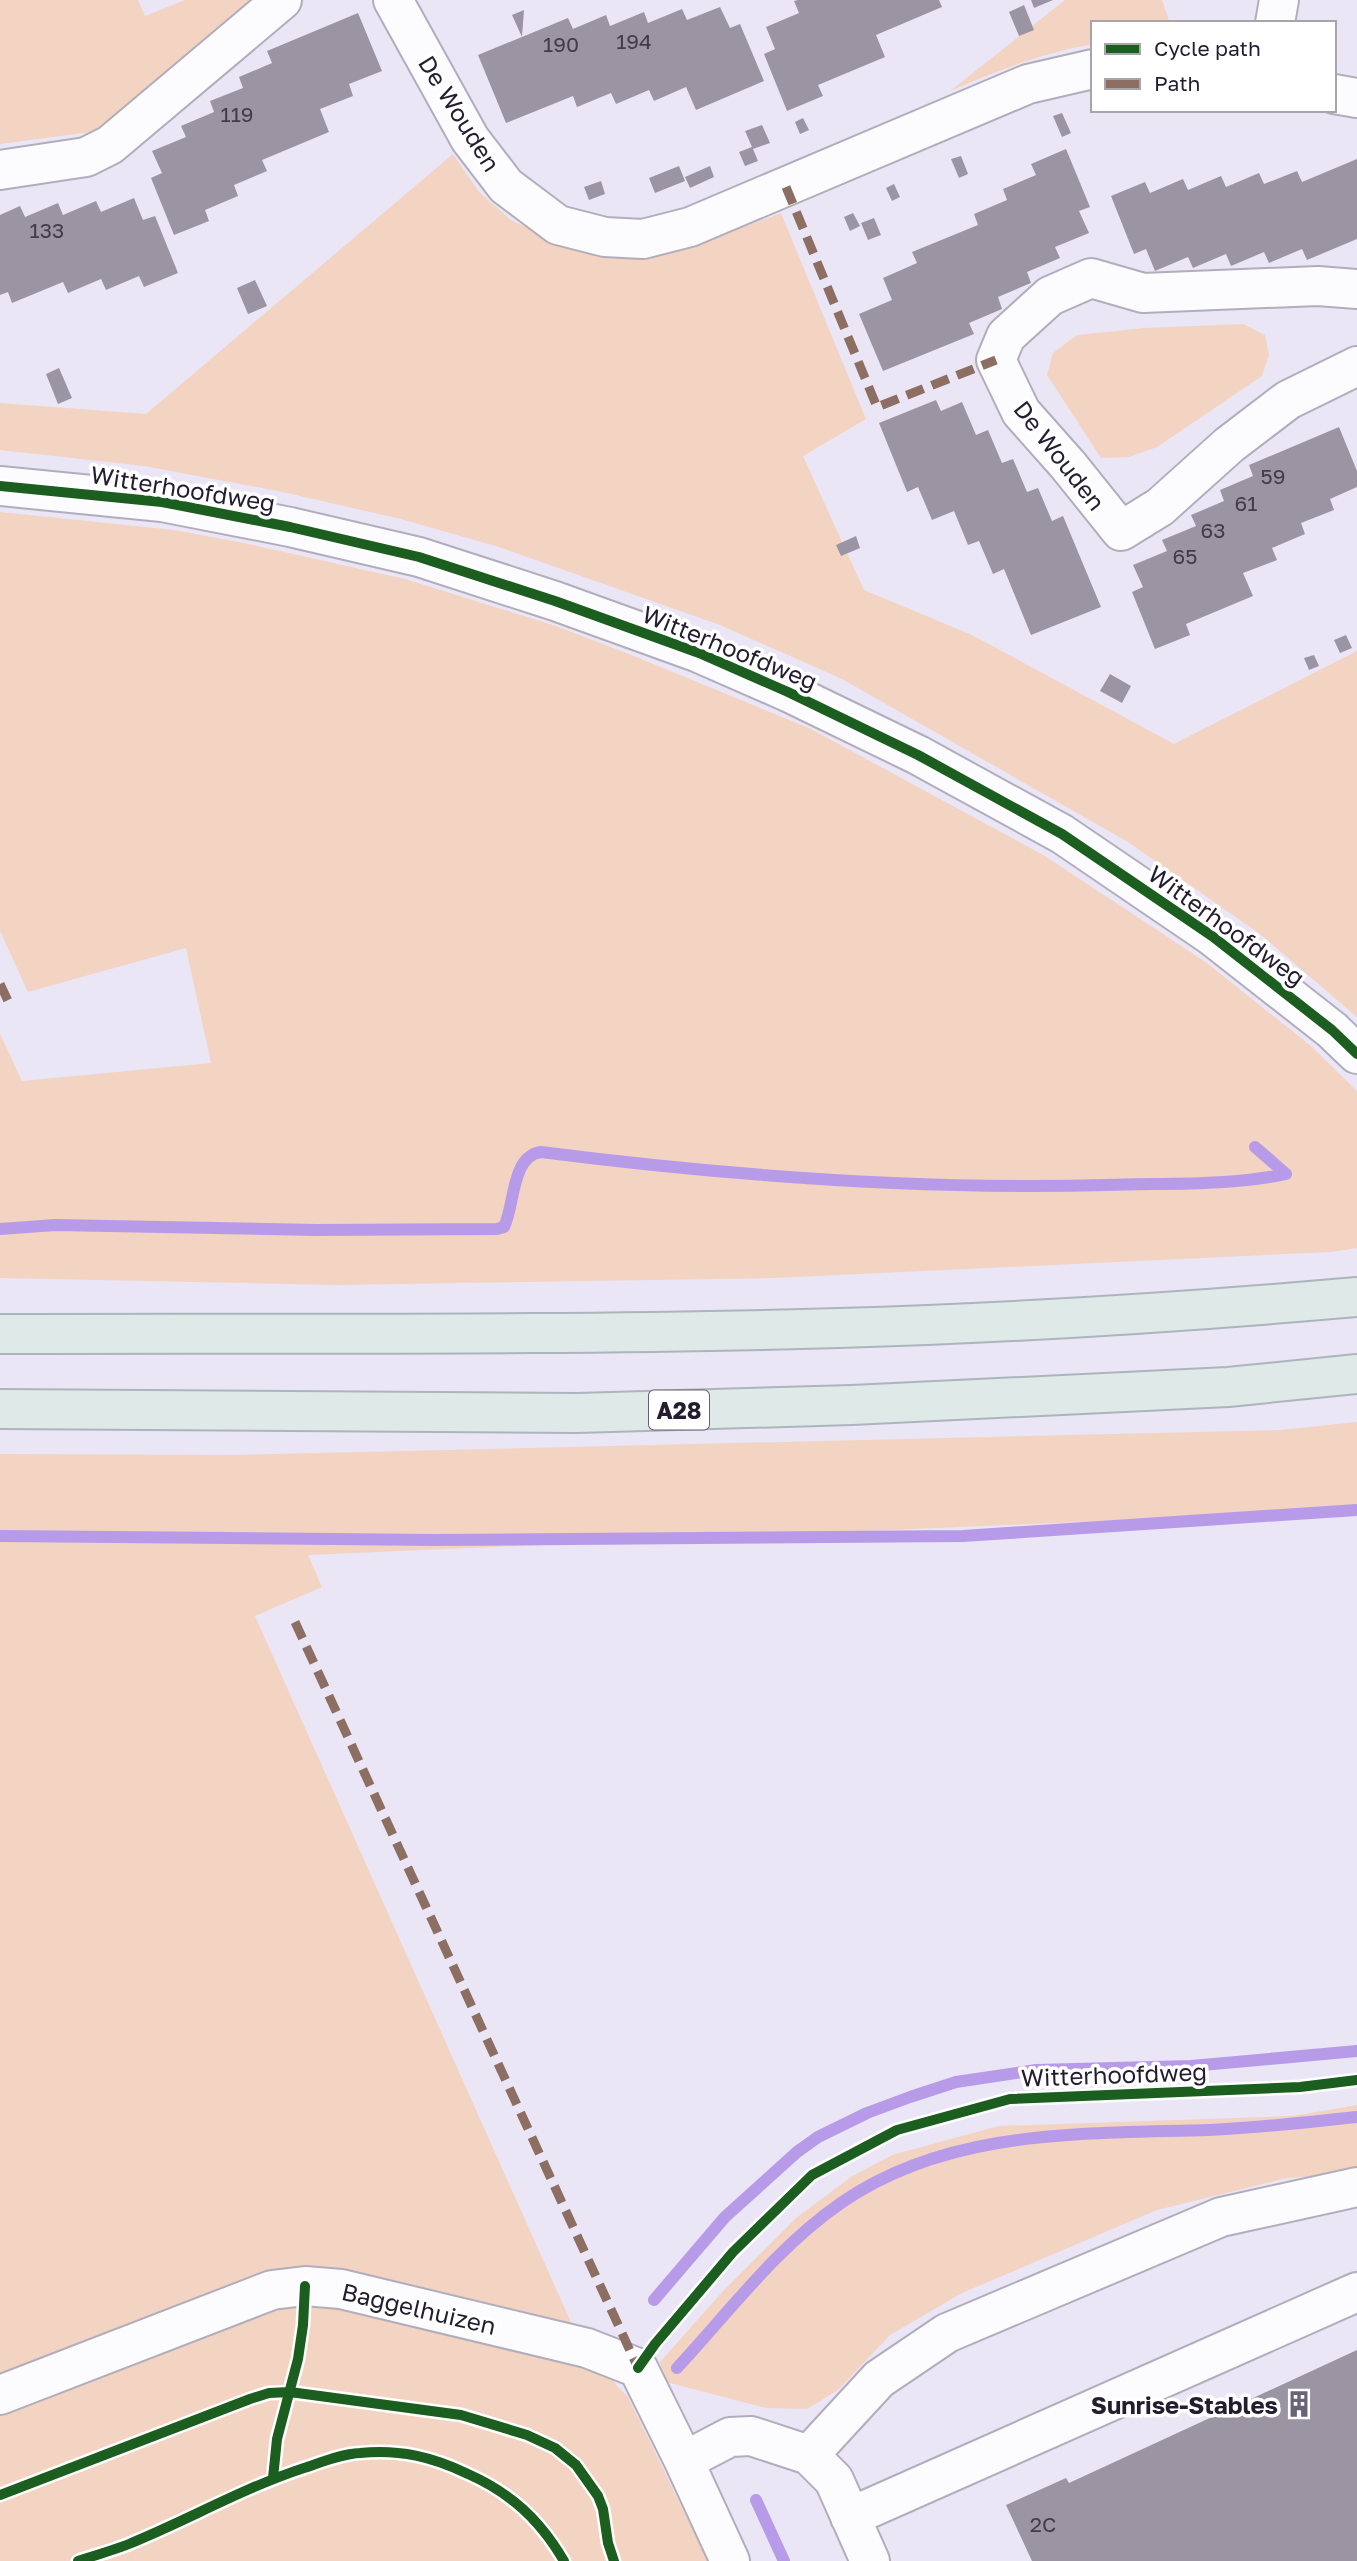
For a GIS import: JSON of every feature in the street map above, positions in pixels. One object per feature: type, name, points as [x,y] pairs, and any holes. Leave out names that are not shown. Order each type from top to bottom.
[{"type":"highway","points":[[0,1334],[548,1333],[841,1328],[1224,1309],[1357,1297]]},
{"type":"highway","name":"A28","points":[[0,1409],[591,1412],[866,1404],[1186,1389],[1357,1374]]},
{"type":"street","points":[[0,170],[86,157],[110,145],[282,0]]},
{"type":"street","name":"De Wouden","points":[[393,0],[470,139],[506,186],[558,225],[605,237],[643,239],[690,227],[1028,84],[1091,69]]},
{"type":"street","points":[[1275,21],[1279,0]]},
{"type":"street","points":[[1336,94],[1357,98]]},
{"type":"street","name":"De Wouden","points":[[1357,289],[1318,286],[1143,293],[1091,278],[1050,296],[1006,336],[996,360],[1021,412],[1121,531],[1160,507],[1230,445],[1288,400],[1357,366]]},
{"type":"street","name":"Witterhoofdweg","points":[[0,486],[162,502],[290,527],[419,557],[555,601],[699,653],[919,755],[1062,834],[1212,936],[1332,1030],[1357,1054]]},
{"type":"street","points":[[809,2455],[878,2379],[947,2333],[1221,2217],[1357,2187]]},
{"type":"street","name":"Baggelhuizen","points":[[0,2395],[272,2290],[323,2286],[587,2348],[638,2368],[730,2561]]},
{"type":"street","points":[[850,2517],[1357,2292]]},
{"type":"street","points":[[684,2461],[730,2437],[751,2435],[809,2455],[834,2480],[870,2561]]},
{"type":"shaded area","points":[[0,0],[138,0],[145,16],[185,0],[255,0],[171,68],[119,115],[91,132],[0,144]]},
{"type":"shaded area","points":[[1065,0],[1162,0],[1169,21],[1091,21],[1091,44],[1020,63],[950,91]]},
{"type":"shaded area","points":[[453,154],[479,192],[511,220],[583,253],[613,258],[656,255],[691,247],[781,213],[866,419],[803,456],[864,590],[972,635],[1174,744],[1357,651],[1357,1017],[1260,934],[1128,842],[842,679],[720,625],[499,547],[401,519],[278,491],[144,466],[0,450],[0,403],[146,414]]},
{"type":"shaded area","points":[[1243,324],[1265,335],[1269,355],[1262,376],[1157,447],[1129,457],[1101,458],[1047,375],[1053,353],[1077,335],[1145,328]]},
{"type":"shaded area","points":[[0,512],[174,530],[244,543],[405,579],[553,625],[809,728],[1045,856],[1207,963],[1311,1046],[1357,1091],[1357,1248],[1331,1252],[774,1278],[337,1285],[0,1278],[0,1034],[22,1081],[211,1063],[186,948],[28,992],[0,931]]},
{"type":"shaded area","points":[[1357,1422],[1357,1510],[308,1555],[322,1587],[255,1616],[574,2329],[628,2397],[708,2561],[0,2561],[0,1454],[235,1455],[1280,1430]]},
{"type":"shaded area","points":[[1357,2105],[1357,2174],[1287,2178],[1157,2210],[962,2293],[890,2335],[838,2390],[807,2409],[766,2408],[666,2382],[660,2362],[724,2290],[796,2218],[851,2177],[892,2155],[999,2126],[1293,2116]]},
{"type":"building","points":[[939,0],[942,7],[876,35],[885,57],[818,85],[823,96],[787,111],[764,54],[775,49],[766,27],[799,13],[794,1]]},
{"type":"building","points":[[1031,0],[1053,0],[1034,8]]},
{"type":"building","points":[[1024,5],[1034,30],[1019,36],[1009,12]]},
{"type":"building","points":[[720,7],[730,28],[740,24],[764,81],[696,110],[686,87],[654,101],[649,90],[616,104],[611,93],[577,107],[573,96],[506,123],[478,55],[568,18],[573,29],[606,15],[610,26],[644,12],[648,23],[682,9],[687,20]]},
{"type":"building","points":[[524,10],[522,37],[512,15]]},
{"type":"building","points":[[358,13],[382,71],[349,84],[353,96],[320,109],[329,132],[262,160],[267,171],[234,185],[238,196],[205,210],[209,221],[174,235],[151,178],[162,173],[152,151],[186,137],[181,126],[214,112],[210,101],[243,88],[239,77],[272,63],[267,51]]},
{"type":"building","points":[[1062,113],[1071,133],[1062,137],[1053,116]]},
{"type":"building","points":[[803,118],[809,130],[800,134],[795,122]]},
{"type":"building","points":[[762,125],[770,143],[753,149],[758,161],[745,166],[739,152],[752,147],[745,131]]},
{"type":"building","points":[[1066,149],[1090,207],[1079,211],[1089,233],[1055,247],[1060,258],[1027,272],[1031,283],[998,297],[1002,309],[969,323],[974,334],[883,371],[859,314],[892,300],[883,278],[917,263],[912,252],[978,225],[974,214],[1007,200],[1003,189],[1036,175],[1031,164]]},
{"type":"building","points":[[961,156],[968,174],[959,178],[951,159]]},
{"type":"building","points":[[1357,159],[1357,239],[1307,260],[1302,249],[1269,263],[1264,252],[1231,266],[1226,254],[1193,268],[1188,257],[1155,271],[1146,249],[1134,254],[1111,196],[1145,182],[1150,193],[1183,179],[1188,190],[1221,176],[1226,187],[1259,173],[1264,184],[1297,171],[1302,182]]},
{"type":"building","points":[[679,166],[685,181],[655,193],[649,178]]},
{"type":"building","points":[[710,166],[714,177],[690,188],[685,177]]},
{"type":"building","points":[[601,181],[605,194],[589,200],[584,187]]},
{"type":"building","points":[[894,184],[900,197],[892,201],[886,188]]},
{"type":"building","points":[[134,198],[143,220],[155,216],[178,273],[144,287],[139,276],[106,290],[101,279],[68,293],[63,282],[12,303],[8,292],[0,295],[0,215],[20,206],[25,217],[58,203],[63,215],[96,201],[101,212]]},
{"type":"building","points":[[853,213],[860,226],[850,231],[844,217]]},
{"type":"building","points":[[874,218],[881,235],[868,240],[861,223]]},
{"type":"building","points":[[255,280],[267,306],[248,314],[237,288]]},
{"type":"building","points":[[59,368],[72,398],[58,404],[46,374]]},
{"type":"building","points":[[936,400],[941,411],[962,402],[976,435],[988,430],[1002,463],[1013,459],[1027,492],[1038,488],[1052,521],[1063,516],[1101,607],[1031,635],[1004,569],[993,574],[979,541],[968,545],[954,511],[932,520],[918,487],[907,492],[879,423]]},
{"type":"building","points":[[1339,427],[1357,471],[1357,487],[1330,499],[1334,510],[1301,523],[1305,534],[1272,548],[1277,560],[1243,573],[1253,596],[1186,624],[1190,635],[1155,649],[1132,592],[1143,587],[1133,565],[1167,551],[1162,540],[1196,526],[1191,515],[1224,501],[1220,490],[1253,476],[1249,465]]},
{"type":"building","points":[[856,536],[860,548],[841,556],[836,545]]},
{"type":"building","points":[[1346,635],[1352,648],[1340,653],[1334,640]]},
{"type":"building","points":[[1314,655],[1319,666],[1309,670],[1304,658]]},
{"type":"building","points":[[1110,674],[1131,686],[1122,703],[1100,691]]},
{"type":"building","name":"Sunrise-Stables","points":[[1357,2350],[1357,2561],[1032,2561],[1006,2505],[1066,2478],[1069,2483]]},
{"type":"waterway","points":[[0,1229],[55,1225],[317,1230],[497,1229],[504,1227],[508,1218],[515,1183],[524,1162],[531,1155],[541,1152],[682,1168],[894,1183],[1036,1186],[1197,1183],[1242,1181],[1286,1174],[1255,1147]]},
{"type":"waterway","points":[[0,1536],[434,1540],[963,1536],[1357,1510]]},
{"type":"waterway","points":[[654,2300],[725,2217],[797,2152],[818,2137],[867,2113],[910,2097],[956,2082],[1036,2070],[1191,2066],[1357,2051]]},
{"type":"waterway","points":[[677,2368],[754,2281],[817,2221],[883,2178],[926,2161],[972,2148],[1066,2135],[1246,2128],[1357,2117]]},
{"type":"waterway","points":[[756,2500],[784,2561]]},
{"type":"marked path","points":[[786,187],[877,407],[996,360]]},
{"type":"marked path","points":[[0,984],[9,1003]]},
{"type":"marked path","points":[[295,1622],[638,2368]]},
{"type":"cycle path","points":[[0,486],[162,502],[290,527],[419,557],[555,601],[699,653],[788,692],[918,755],[1062,834],[1212,936],[1332,1030],[1357,1054]]},
{"type":"cycle path","points":[[638,2368],[733,2252],[812,2175],[897,2130],[1010,2099],[1300,2087],[1357,2080]]},
{"type":"cycle path","points":[[273,2478],[277,2439],[298,2359],[305,2286]]},
{"type":"cycle path","points":[[0,2495],[250,2399],[269,2393],[290,2392],[461,2415],[527,2435],[555,2448],[576,2465],[598,2496],[614,2561]]},
{"type":"cycle path","points":[[78,2561],[129,2544],[281,2476],[339,2457],[375,2452],[403,2453],[429,2459],[455,2468],[498,2490],[534,2520],[564,2561]]},
{"type":"place","name":"Sunrise-Stables","points":[[1299,2404]]}]
